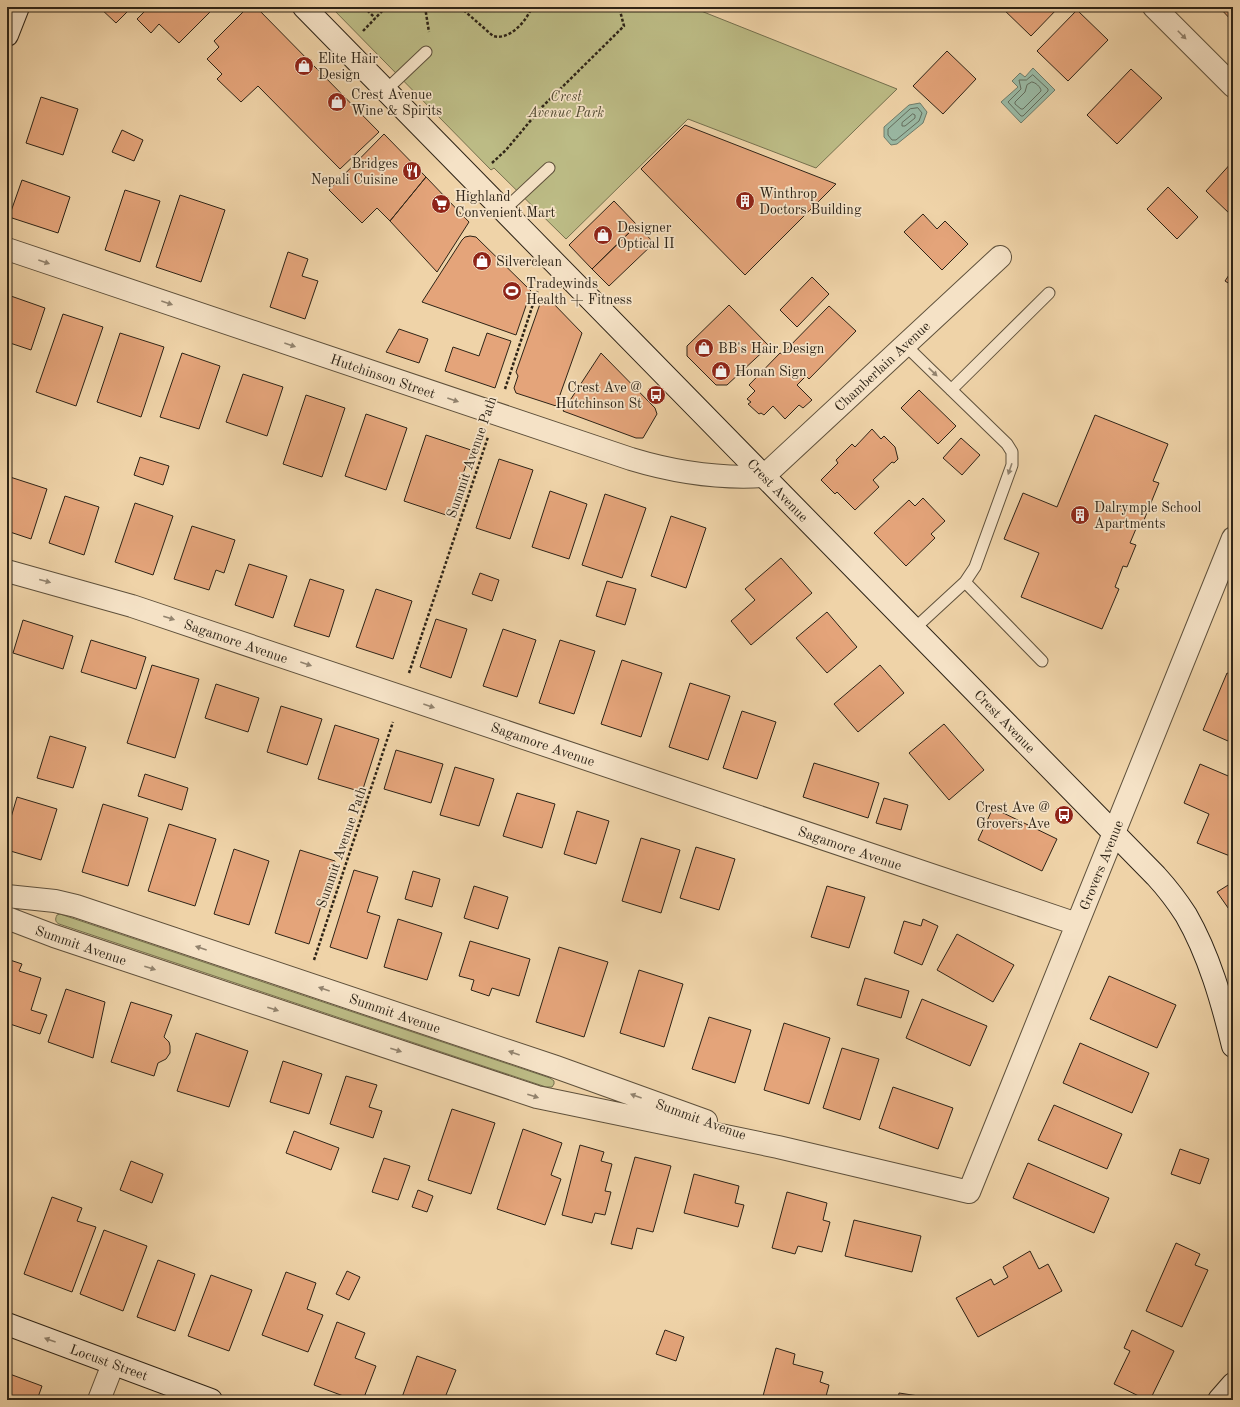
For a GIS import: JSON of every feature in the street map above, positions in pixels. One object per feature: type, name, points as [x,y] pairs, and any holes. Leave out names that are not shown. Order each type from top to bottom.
[{"type":"street","points":[[7,35],[18,7]]},
{"type":"street","name":"Crest Avenue","points":[[304,7],[1151,870],[1176,900],[1193,928],[1219,995],[1233,1046]]},
{"type":"street","points":[[1154,7],[1233,86]]},
{"type":"street","name":"Hutchinson Street","points":[[7,249],[631,459],[685,472],[713,476],[764,476]]},
{"type":"street","name":"Chamberlain Avenue","points":[[764,476],[1000,257]]},
{"type":"street","name":"Grovers Avenue","points":[[969,1192],[1233,538]]},
{"type":"street","name":"Sagamore Avenue","points":[[7,571],[147,611],[1077,924]]},
{"type":"street","name":"Summit Avenue","points":[[7,896],[76,906],[556,1067],[778,1147]]},
{"type":"street","name":"Summit Avenue","points":[[7,918],[69,941],[537,1097],[778,1147],[969,1192]]},
{"type":"street","name":"Locust Street","points":[[7,1324],[211,1400]]},
{"type":"street","points":[[99,1400],[113,1364]]},
{"type":"street","points":[[1219,1400],[1233,1384]]},
{"type":"lane","points":[[386,90],[426,52]]},
{"type":"lane","points":[[504,210],[549,168]]},
{"type":"lane","points":[[951,390],[1049,293]]},
{"type":"lane","points":[[905,345],[1007,444],[1013,456],[1012,465],[975,567],[965,582],[914,629]]},
{"type":"lane","points":[[965,582],[1042,661]]},
{"type":"path","points":[[364,7],[375,18]]},
{"type":"path","points":[[361,32],[386,7]]},
{"type":"path","points":[[425,7],[429,30],[426,52]]},
{"type":"path","points":[[460,7],[496,37],[512,32],[523,22],[530,13],[532,7]]},
{"type":"path","points":[[474,180],[506,150],[542,107],[624,26],[619,7]]},
{"type":"path","name":"Summit Avenue Path","points":[[412,664],[549,256]]},
{"type":"path","name":"Summit Avenue Path","points":[[306,983],[394,718]]},
{"type":"green space","name":"Crest Avenue Park","points":[[331,7],[691,7],[897,89],[816,168],[688,119],[566,239],[494,168],[491,170]]},
{"type":"green space","points":[[60,914],[550,1078],[554,1081],[554,1084],[552,1087],[546,1087],[59,924],[56,919],[57,915]]},
{"type":"water","points":[[1033,68],[1055,90],[1021,123],[1001,102],[1018,87],[1012,81],[1020,73],[1025,77]]},
{"type":"water","points":[[920,103],[927,112],[923,123],[897,144],[891,145],[884,137],[884,127],[909,105]]},
{"type":"building","points":[[99,7],[132,7],[116,23]]},
{"type":"building","points":[[149,7],[215,7],[179,43],[159,24],[151,33],[137,19]]},
{"type":"building","points":[[248,7],[256,7],[379,132],[340,169],[258,86],[241,102],[217,79],[222,74],[207,59],[219,47],[214,41]]},
{"type":"building","points":[[1001,7],[1059,7],[1031,36]]},
{"type":"building","points":[[1219,7],[1233,7],[1233,22]]},
{"type":"building","points":[[1077,10],[1108,40],[1068,81],[1037,51]]},
{"type":"building","points":[[947,51],[976,79],[943,114],[913,86]]},
{"type":"building","points":[[1131,69],[1162,98],[1117,144],[1087,115]]},
{"type":"building","points":[[41,97],[78,109],[63,155],[26,143]]},
{"type":"building","name":"Winthrop Doctors Building","points":[[685,125],[836,184],[745,275],[641,169]]},
{"type":"building","points":[[122,130],[143,140],[134,161],[112,152]]},
{"type":"building","points":[[384,134],[426,177],[390,221],[377,208],[362,223],[329,190]]},
{"type":"building","points":[[1233,161],[1233,213],[1231,215],[1206,191]]},
{"type":"building","points":[[426,177],[469,222],[437,272],[390,221]]},
{"type":"building","points":[[22,180],[70,197],[58,233],[9,217]]},
{"type":"building","points":[[1168,187],[1198,217],[1177,239],[1147,209]]},
{"type":"building","points":[[125,190],[160,201],[140,262],[105,250]]},
{"type":"building","points":[[180,195],[225,210],[201,282],[156,267]]},
{"type":"building","name":"Designer Optical II","points":[[614,201],[637,225],[592,269],[569,245]]},
{"type":"building","points":[[923,214],[937,229],[945,221],[968,244],[942,270],[904,232]]},
{"type":"building","points":[[637,225],[654,243],[609,286],[592,269]]},
{"type":"building","points":[[465,237],[476,237],[531,291],[516,335],[422,302],[462,240]]},
{"type":"building","points":[[288,252],[308,259],[302,276],[318,281],[305,319],[270,307]]},
{"type":"building","points":[[1233,269],[1233,286],[1225,281]]},
{"type":"building","points":[[812,277],[829,294],[797,327],[780,310]]},
{"type":"building","points":[[8,295],[45,308],[31,350],[7,342]]},
{"type":"building","points":[[550,300],[582,333],[556,406],[516,393],[514,388],[518,376],[516,372],[541,301]]},
{"type":"building","points":[[729,305],[769,346],[727,385],[716,385],[687,356],[687,346]]},
{"type":"building","points":[[829,306],[856,331],[809,379],[806,376],[797,385],[812,400],[803,408],[799,405],[785,419],[773,406],[764,415],[761,413],[759,414],[748,404],[751,402],[747,399],[755,391],[749,385]]},
{"type":"building","points":[[63,314],[103,327],[76,406],[36,392]]},
{"type":"building","points":[[399,329],[428,339],[419,363],[386,352]]},
{"type":"building","points":[[120,333],[164,347],[141,417],[97,402]]},
{"type":"building","points":[[487,333],[511,341],[495,388],[445,371],[453,347],[479,356]]},
{"type":"building","points":[[182,353],[220,366],[199,429],[160,417]]},
{"type":"building","points":[[601,353],[655,408],[657,414],[643,438],[636,438],[563,411]]},
{"type":"building","points":[[243,374],[283,387],[267,436],[226,422]]},
{"type":"building","points":[[919,390],[956,426],[938,444],[901,408]]},
{"type":"building","points":[[306,395],[345,408],[322,477],[283,464]]},
{"type":"building","points":[[366,414],[407,428],[386,490],[345,476]]},
{"type":"building","name":"Dalrymple School Apartments","points":[[1095,415],[1168,444],[1153,481],[1159,483],[1142,525],[1138,524],[1130,543],[1136,545],[1127,567],[1123,566],[1115,587],[1119,589],[1102,629],[1021,597],[1039,553],[1004,539],[1023,493],[1057,507]]},
{"type":"building","points":[[872,429],[881,439],[884,436],[895,447],[898,459],[894,463],[892,462],[873,480],[879,487],[855,510],[837,492],[835,494],[821,480],[838,463],[836,460],[852,444],[855,447]]},
{"type":"building","points":[[426,435],[471,450],[449,516],[404,501]]},
{"type":"building","points":[[961,438],[980,455],[962,475],[943,458]]},
{"type":"building","points":[[140,457],[169,466],[163,485],[134,475]]},
{"type":"building","points":[[499,459],[533,470],[510,539],[476,528]]},
{"type":"building","points":[[7,476],[47,489],[31,539],[7,531]]},
{"type":"building","points":[[550,491],[587,504],[569,559],[532,547]]},
{"type":"building","points":[[605,494],[646,508],[622,578],[582,565]]},
{"type":"building","points":[[65,496],[99,507],[84,555],[49,543]]},
{"type":"building","points":[[923,498],[945,521],[931,534],[935,538],[906,566],[874,533],[909,500],[915,506]]},
{"type":"building","points":[[135,503],[173,516],[153,575],[115,562]]},
{"type":"building","points":[[671,516],[706,528],[686,588],[651,576]]},
{"type":"building","points":[[192,526],[235,540],[224,573],[216,570],[209,590],[174,579]]},
{"type":"building","points":[[781,558],[812,593],[751,645],[731,621],[755,600],[745,589]]},
{"type":"building","points":[[249,564],[287,576],[273,618],[235,605]]},
{"type":"building","points":[[480,573],[499,580],[492,601],[472,594]]},
{"type":"building","points":[[310,579],[344,590],[329,637],[294,626]]},
{"type":"building","points":[[607,581],[636,589],[625,625],[596,616]]},
{"type":"building","points":[[376,589],[412,601],[393,659],[356,647]]},
{"type":"building","points":[[827,612],[857,647],[827,673],[796,638]]},
{"type":"building","points":[[436,619],[467,629],[451,678],[420,667]]},
{"type":"building","points":[[23,620],[73,636],[63,669],[13,653]]},
{"type":"building","points":[[503,629],[536,640],[517,697],[483,686]]},
{"type":"building","points":[[91,640],[146,657],[136,689],[81,672]]},
{"type":"building","points":[[560,640],[595,651],[574,714],[539,703]]},
{"type":"building","points":[[622,660],[662,673],[641,737],[601,724]]},
{"type":"building","points":[[152,665],[199,679],[175,758],[127,743]]},
{"type":"building","points":[[880,665],[904,693],[858,732],[834,704]]},
{"type":"building","points":[[1227,673],[1233,675],[1233,732],[1228,741],[1203,730]]},
{"type":"building","points":[[690,683],[730,696],[708,760],[669,747]]},
{"type":"building","points":[[216,684],[259,698],[248,732],[205,718]]},
{"type":"building","points":[[281,706],[322,719],[307,765],[267,752]]},
{"type":"building","points":[[742,711],[776,722],[757,779],[723,768]]},
{"type":"building","points":[[944,724],[984,770],[949,800],[909,753]]},
{"type":"building","points":[[335,725],[379,739],[362,792],[318,779]]},
{"type":"building","points":[[50,736],[86,747],[73,788],[37,778]]},
{"type":"building","points":[[396,750],[443,764],[431,803],[384,789]]},
{"type":"building","points":[[814,763],[879,783],[868,818],[803,797]]},
{"type":"building","points":[[1200,764],[1233,778],[1233,849],[1230,856],[1197,843],[1209,814],[1184,803]]},
{"type":"building","points":[[455,767],[494,779],[479,826],[440,815]]},
{"type":"building","points":[[145,774],[188,788],[182,810],[138,796]]},
{"type":"building","points":[[517,793],[555,804],[542,848],[503,836]]},
{"type":"building","points":[[17,797],[57,809],[41,860],[7,850],[7,831]]},
{"type":"building","points":[[884,798],[908,805],[901,830],[876,823]]},
{"type":"building","points":[[103,804],[148,818],[128,886],[82,872]]},
{"type":"building","points":[[993,808],[1057,839],[1042,871],[978,840]]},
{"type":"building","points":[[577,811],[609,821],[596,864],[564,854]]},
{"type":"building","points":[[169,824],[216,839],[195,906],[148,891]]},
{"type":"building","points":[[641,838],[680,850],[661,913],[622,901]]},
{"type":"building","points":[[696,847],[735,859],[719,910],[680,898]]},
{"type":"building","points":[[234,849],[269,861],[249,925],[214,914]]},
{"type":"building","points":[[300,850],[335,861],[309,944],[275,933]]},
{"type":"building","points":[[354,870],[378,877],[367,912],[380,916],[367,959],[330,947]]},
{"type":"building","points":[[413,871],[440,879],[432,907],[405,899]]},
{"type":"building","points":[[1233,882],[1233,915],[1217,892]]},
{"type":"building","points":[[474,886],[508,897],[498,929],[464,918]]},
{"type":"building","points":[[827,886],[865,897],[849,948],[811,937]]},
{"type":"building","points":[[398,919],[442,933],[427,980],[384,967]]},
{"type":"building","points":[[923,919],[938,926],[922,965],[894,953],[904,921],[921,926]]},
{"type":"building","points":[[957,934],[1014,965],[993,1002],[937,970]]},
{"type":"building","points":[[470,941],[530,959],[519,996],[492,988],[489,996],[471,990],[474,980],[459,976]]},
{"type":"building","points":[[559,947],[608,962],[584,1037],[536,1022]]},
{"type":"building","points":[[7,959],[22,964],[19,971],[41,978],[31,1010],[47,1015],[40,1034],[7,1023]]},
{"type":"building","points":[[639,970],[683,984],[664,1047],[620,1033]]},
{"type":"building","points":[[1109,976],[1176,1005],[1157,1048],[1090,1019]]},
{"type":"building","points":[[865,978],[909,991],[901,1018],[857,1005]]},
{"type":"building","points":[[66,989],[105,1002],[93,1058],[48,1042]]},
{"type":"building","points":[[922,999],[987,1026],[970,1066],[906,1038]]},
{"type":"building","points":[[131,1002],[172,1015],[164,1037],[169,1042],[170,1053],[166,1059],[158,1063],[154,1076],[111,1062]]},
{"type":"building","points":[[709,1017],[751,1030],[735,1083],[692,1069]]},
{"type":"building","points":[[784,1023],[830,1038],[809,1104],[764,1090]]},
{"type":"building","points":[[196,1033],[248,1051],[229,1107],[177,1091]]},
{"type":"building","points":[[1080,1043],[1149,1073],[1132,1113],[1063,1083]]},
{"type":"building","points":[[842,1048],[879,1059],[860,1120],[823,1108]]},
{"type":"building","points":[[283,1061],[322,1074],[309,1114],[270,1102]]},
{"type":"building","points":[[346,1076],[377,1085],[369,1107],[382,1111],[373,1138],[330,1124]]},
{"type":"building","points":[[893,1087],[953,1108],[938,1149],[879,1128]]},
{"type":"building","points":[[1054,1105],[1122,1134],[1107,1169],[1038,1140]]},
{"type":"building","points":[[452,1109],[495,1123],[471,1194],[428,1180]]},
{"type":"building","points":[[523,1129],[562,1143],[551,1175],[561,1179],[545,1225],[497,1209]]},
{"type":"building","points":[[294,1131],[339,1148],[331,1170],[286,1153]]},
{"type":"building","points":[[580,1145],[604,1152],[601,1161],[612,1164],[605,1191],[611,1192],[605,1215],[595,1213],[592,1223],[562,1215]]},
{"type":"building","points":[[1180,1149],[1209,1159],[1200,1184],[1171,1174]]},
{"type":"building","points":[[635,1157],[671,1166],[653,1232],[637,1228],[632,1249],[611,1244]]},
{"type":"building","points":[[384,1158],[410,1166],[398,1200],[372,1192]]},
{"type":"building","points":[[131,1161],[163,1174],[152,1203],[120,1190]]},
{"type":"building","points":[[1028,1163],[1109,1198],[1094,1233],[1013,1198]]},
{"type":"building","points":[[694,1174],[739,1186],[735,1203],[744,1205],[738,1227],[684,1213]]},
{"type":"building","points":[[418,1190],[433,1196],[427,1212],[412,1207]]},
{"type":"building","points":[[787,1192],[827,1203],[823,1220],[830,1222],[822,1252],[798,1246],[795,1254],[772,1248]]},
{"type":"building","points":[[52,1197],[82,1208],[77,1221],[96,1227],[72,1292],[24,1274]]},
{"type":"building","points":[[854,1220],[921,1236],[912,1272],[845,1256]]},
{"type":"building","points":[[104,1230],[147,1246],[123,1311],[80,1294]]},
{"type":"building","points":[[1176,1243],[1200,1254],[1195,1265],[1208,1270],[1182,1327],[1146,1311]]},
{"type":"building","points":[[1030,1251],[1039,1269],[1048,1264],[1062,1291],[978,1337],[956,1298],[991,1279],[994,1285],[1008,1277],[1003,1267]]},
{"type":"building","points":[[158,1260],[195,1274],[175,1331],[137,1317]]},
{"type":"building","points":[[347,1271],[360,1277],[349,1300],[336,1294]]},
{"type":"building","points":[[286,1272],[316,1283],[307,1309],[323,1315],[308,1352],[262,1335]]},
{"type":"building","points":[[211,1275],[252,1290],[229,1351],[188,1336]]},
{"type":"building","points":[[337,1322],[365,1333],[355,1358],[376,1366],[363,1400],[354,1400],[314,1385]]},
{"type":"building","points":[[665,1330],[684,1337],[676,1361],[656,1354]]},
{"type":"building","points":[[1132,1330],[1174,1351],[1150,1400],[1147,1400],[1114,1384],[1130,1351],[1124,1348]]},
{"type":"building","points":[[776,1348],[795,1354],[793,1364],[823,1372],[820,1382],[829,1385],[825,1400],[776,1400],[763,1396]]},
{"type":"building","points":[[417,1356],[456,1370],[444,1400],[401,1400]]},
{"type":"building","points":[[7,1373],[42,1386],[37,1400],[7,1400]]},
{"type":"building","points":[[899,1393],[932,1398],[932,1400],[898,1400]]},
{"type":"place","name":"Elite Hair Design","points":[[304,66]]},
{"type":"place","name":"Crest Avenue Wine & Spirits","points":[[337,102]]},
{"type":"place","name":"Bridges Nepali Cuisine","points":[[412,171]]},
{"type":"place","name":"Winthrop Doctors Building","points":[[745,201]]},
{"type":"place","name":"Highland Convenient Mart","points":[[441,204]]},
{"type":"place","name":"Designer Optical II","points":[[603,235]]},
{"type":"place","name":"Silverclean","points":[[482,261]]},
{"type":"place","name":"Tradewinds Health + Fitness","points":[[512,291]]},
{"type":"place","name":"BB's Hair Design","points":[[704,348]]},
{"type":"place","name":"Honan Sign","points":[[721,371]]},
{"type":"place","name":"Crest Ave @ Hutchinson St","points":[[656,395]]},
{"type":"place","name":"Dalrymple School Apartments","points":[[1080,515]]},
{"type":"place","name":"Crest Ave @ Grovers Ave","points":[[1064,815]]}]
